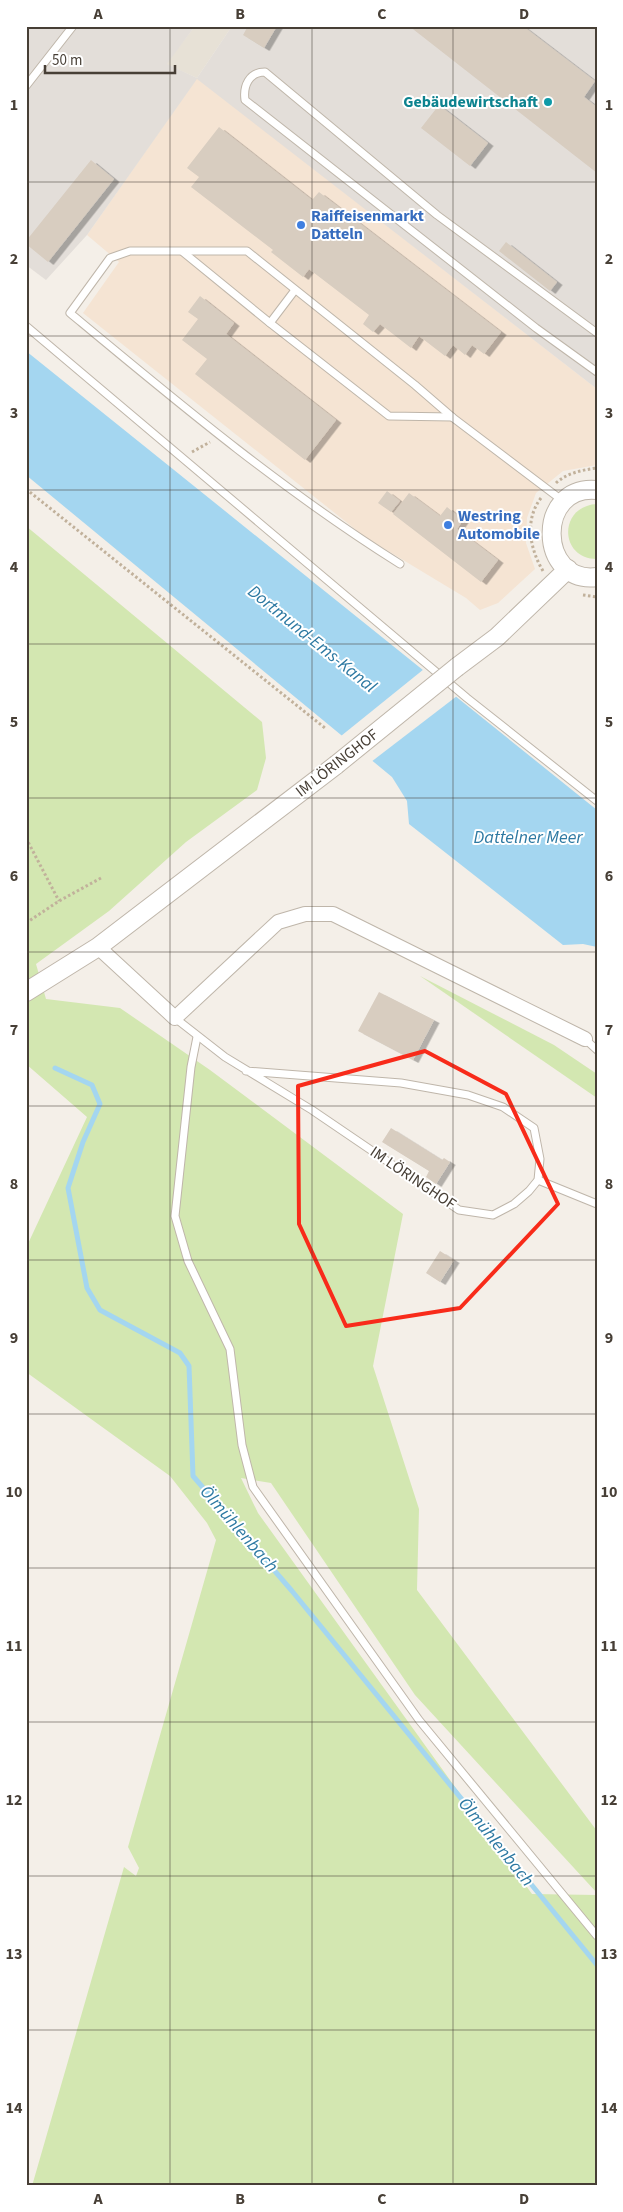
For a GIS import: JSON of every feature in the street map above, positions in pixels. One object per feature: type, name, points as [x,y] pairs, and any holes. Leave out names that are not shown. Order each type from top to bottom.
[{"type":"street","points":[[597,490],[576,494],[564,502],[555,514],[550,529],[551,544],[558,558],[568,569],[580,575],[597,577]]},
{"type":"street","name":"IM LÖRINGHOF","points":[[26,992],[98,947],[336,765],[457,667],[498,638],[568,569]]},
{"type":"street","points":[[175,1018],[278,922],[305,914],[334,914],[585,1039]]},
{"type":"street","name":"IM LÖRINGHOF","points":[[98,947],[175,1018]]},
{"type":"lane","points":[[26,86],[73,26]]},
{"type":"lane","points":[[597,333],[437,215],[265,72],[258,72],[249,79],[245,85],[245,100],[536,328],[597,372]]},
{"type":"lane","points":[[400,564],[361,539],[220,436],[70,313],[110,258],[130,251],[247,251],[415,385],[452,418],[564,502]]},
{"type":"lane","points":[[183,252],[270,323],[390,416],[452,418]]},
{"type":"lane","points":[[270,323],[295,290]]},
{"type":"lane","points":[[26,326],[181,459],[467,698],[597,801]]},
{"type":"lane","name":"IM LÖRINGHOF","points":[[175,1018],[197,1037],[246,1071],[312,1110],[459,1210],[493,1215],[514,1204],[538,1180]]},
{"type":"lane","points":[[197,1037],[191,1067],[175,1216],[188,1261],[230,1349],[242,1444],[253,1487],[419,1720],[597,1936]]},
{"type":"lane","points":[[585,1039],[597,1050]]},
{"type":"lane","points":[[246,1071],[401,1083],[468,1095],[503,1107],[534,1128],[540,1159],[538,1180],[597,1204]]},
{"type":"path","points":[[181,459],[220,436]]},
{"type":"path","points":[[26,489],[325,728]]},
{"type":"path","points":[[579,594],[597,597]]},
{"type":"path","points":[[26,838],[59,901]]},
{"type":"path","points":[[26,923],[32,921],[59,901],[101,878]]},
{"type":"highlighted area","points":[[425,1051],[506,1094],[558,1204],[460,1308],[346,1326],[299,1224],[298,1086]]},
{"type":"shaded area","points":[[26,26],[195,26],[167,64],[197,78],[232,26],[597,26],[597,389],[197,79],[87,235],[46,280],[26,265]]},
{"type":"shaded area","points":[[195,26],[232,26],[197,78],[166,64]]},
{"type":"shaded area","name":"Raiffeisenmarkt Datteln","points":[[197,78],[597,389],[597,465],[563,471],[536,493],[527,518],[526,543],[535,569],[498,603],[480,610],[466,598],[365,537],[83,313],[119,262],[87,235]]},
{"type":"green space","points":[[597,504],[597,559],[584,557],[575,551],[570,542],[568,532],[570,522],[575,513],[584,507]]},
{"type":"green space","points":[[26,526],[262,722],[266,758],[257,790],[186,842],[109,911],[36,964],[46,999],[120,1008],[210,1070],[403,1214],[373,1366],[419,1509],[417,1590],[597,1831],[597,1893],[415,1695],[271,1483],[241,1478],[258,1513],[532,1894],[597,1895],[597,2186],[32,2186],[124,1867],[136,1876],[139,1868],[128,1847],[216,1540],[207,1523],[170,1476],[26,1372],[26,1248],[87,1117],[26,1064]]},
{"type":"green space","points":[[420,976],[554,1045],[597,1074],[597,1098]]},
{"type":"water","name":"Dattelner Meer","points":[[26,351],[597,810],[597,947],[583,944],[563,945],[409,824],[407,801],[392,777],[26,475]]},
{"type":"pier","points":[[424,669],[457,696],[371,762],[341,736]]},
{"type":"building","points":[[248,26],[277,26],[264,48],[243,35]]},
{"type":"building","name":"Gebäudewirtschaft","points":[[409,26],[523,26],[595,81],[584,97],[597,107],[597,173]]},
{"type":"building","points":[[439,105],[488,143],[470,166],[421,128]]},
{"type":"building","name":"Raiffeisenmarkt Datteln","points":[[219,127],[312,200],[319,192],[501,332],[484,354],[472,345],[465,355],[453,345],[445,356],[419,336],[411,348],[380,324],[373,332],[363,324],[369,315],[309,269],[303,277],[271,252],[273,250],[191,187],[199,177],[187,168]]},
{"type":"building","points":[[91,160],[114,179],[48,262],[26,244],[26,241]]},
{"type":"building","points":[[506,242],[557,282],[550,291],[499,251]]},
{"type":"building","points":[[200,296],[234,323],[226,334],[336,420],[305,460],[195,374],[207,359],[182,340],[198,319],[188,312]]},
{"type":"building","points":[[387,491],[400,501],[391,512],[378,503]]},
{"type":"building","points":[[409,493],[440,516],[447,507],[463,520],[457,529],[498,560],[481,582],[393,514]]},
{"type":"building","points":[[379,992],[434,1020],[413,1060],[358,1031]]},
{"type":"building","points":[[391,1128],[442,1160],[444,1158],[450,1162],[436,1184],[426,1177],[429,1171],[382,1142]]},
{"type":"building","points":[[440,1251],[454,1260],[440,1282],[426,1273]]},
{"type":"waterway","name":"Ölmühlenbach","points":[[55,1068],[92,1085],[100,1104],[83,1142],[68,1188],[87,1288],[100,1310],[180,1353],[189,1366],[193,1476],[292,1591],[597,1965]]},
{"type":"place","name":"Gebäudewirtschaft","points":[[548,102]]},
{"type":"place","name":"Raiffeisenmarkt Datteln","points":[[301,225]]},
{"type":"place","name":"Westring Automobile","points":[[448,525]]},
{"type":"water label","name":"Dortmund-Ems-Kanal","points":[[312,639]]}]
